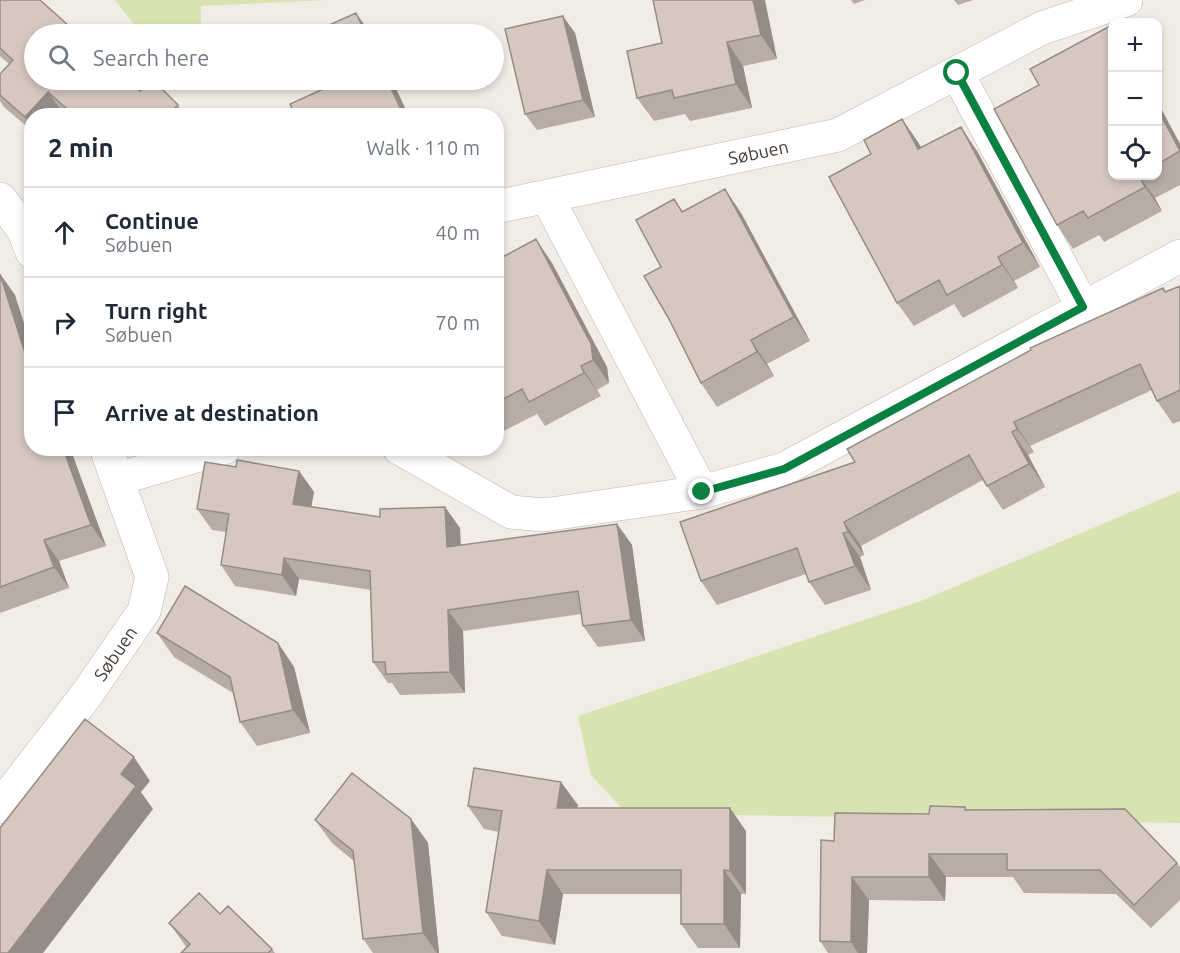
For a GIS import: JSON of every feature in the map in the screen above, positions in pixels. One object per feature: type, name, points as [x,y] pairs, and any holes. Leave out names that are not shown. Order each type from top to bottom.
[{"type":"street","name":"Søbuen","points":[[504,205],[838,135],[1042,28],[1126,0]]},
{"type":"street","points":[[957,73],[1083,307]]},
{"type":"street","points":[[547,197],[702,492]]},
{"type":"street","points":[[0,199],[24,232]]},
{"type":"street","points":[[413,456],[511,512],[544,515],[702,492],[784,469],[1180,256]]},
{"type":"street","name":"Søbuen","points":[[0,807],[87,694],[144,611],[152,577],[109,456]]},
{"type":"street","points":[[117,478],[195,456]]},
{"type":"green space","points":[[115,0],[328,0],[201,6],[201,24],[134,24]]},
{"type":"green space","points":[[1180,491],[1180,823],[626,813],[591,775],[578,716],[921,601]]},
{"type":"building","points":[[0,0],[40,0],[67,24],[24,24],[24,90],[163,90],[178,105],[175,108],[66,108],[48,92],[33,108],[24,108],[24,116],[0,95],[0,74],[13,60],[0,48]]},
{"type":"building","points":[[653,0],[753,0],[761,35],[727,42],[736,84],[674,98],[672,90],[637,98],[627,51],[662,43]]},
{"type":"building","points":[[356,13],[361,24],[331,24]]},
{"type":"building","points":[[563,16],[583,100],[525,114],[505,29]]},
{"type":"building","points":[[1108,27],[1108,180],[1141,180],[1145,187],[1088,218],[1083,211],[1057,225],[994,109],[1039,85],[1030,69]]},
{"type":"building","points":[[321,90],[392,90],[400,108],[292,108],[290,104]]},
{"type":"building","points":[[1162,117],[1180,151],[1162,162]]},
{"type":"building","points":[[902,119],[918,149],[961,127],[1023,243],[998,257],[1002,265],[947,295],[939,280],[897,303],[829,177],[871,154],[864,140]]},
{"type":"building","points":[[725,189],[794,317],[751,340],[757,352],[701,383],[669,319],[644,276],[661,267],[636,220],[674,199],[682,212]]},
{"type":"building","points":[[536,239],[591,344],[593,360],[581,366],[584,373],[529,402],[522,389],[504,399],[504,256]]},
{"type":"building","points":[[0,274],[24,350],[24,456],[66,456],[91,525],[44,540],[54,567],[0,587]]},
{"type":"building","points":[[1180,286],[1180,390],[1157,401],[1140,364],[1014,422],[1017,429],[1012,432],[1029,464],[987,486],[969,455],[844,522],[848,532],[843,533],[855,566],[809,582],[797,548],[701,581],[680,522],[855,462],[847,449],[1031,350],[1030,348],[1163,288],[1165,292]]},
{"type":"building","points":[[237,460],[299,471],[293,504],[380,517],[380,509],[445,507],[447,547],[617,524],[631,620],[583,626],[578,591],[448,610],[450,672],[386,674],[385,662],[373,662],[370,571],[284,558],[282,575],[221,565],[229,514],[197,509],[205,462],[236,467]]},
{"type":"building","points":[[185,586],[278,643],[293,710],[240,722],[230,677],[157,633]]},
{"type":"building","points":[[85,719],[134,757],[121,774],[136,786],[8,953],[0,953],[0,828]]},
{"type":"building","points":[[474,768],[561,782],[557,808],[730,808],[730,871],[724,870],[724,924],[681,924],[681,870],[547,870],[539,921],[486,912],[502,811],[468,806]]},
{"type":"building","points":[[352,773],[411,819],[423,933],[363,939],[353,851],[315,820]]},
{"type":"building","points":[[930,806],[965,807],[965,810],[1125,809],[1177,863],[1134,905],[1100,870],[1007,870],[1007,854],[929,854],[929,877],[852,877],[851,942],[820,941],[821,840],[834,841],[835,813],[929,814]]},
{"type":"building","points":[[199,893],[220,914],[228,906],[272,949],[268,953],[181,953],[190,944],[169,923]]},
{"type":"route","points":[[702,492],[784,469],[1083,307],[957,73]]}]
